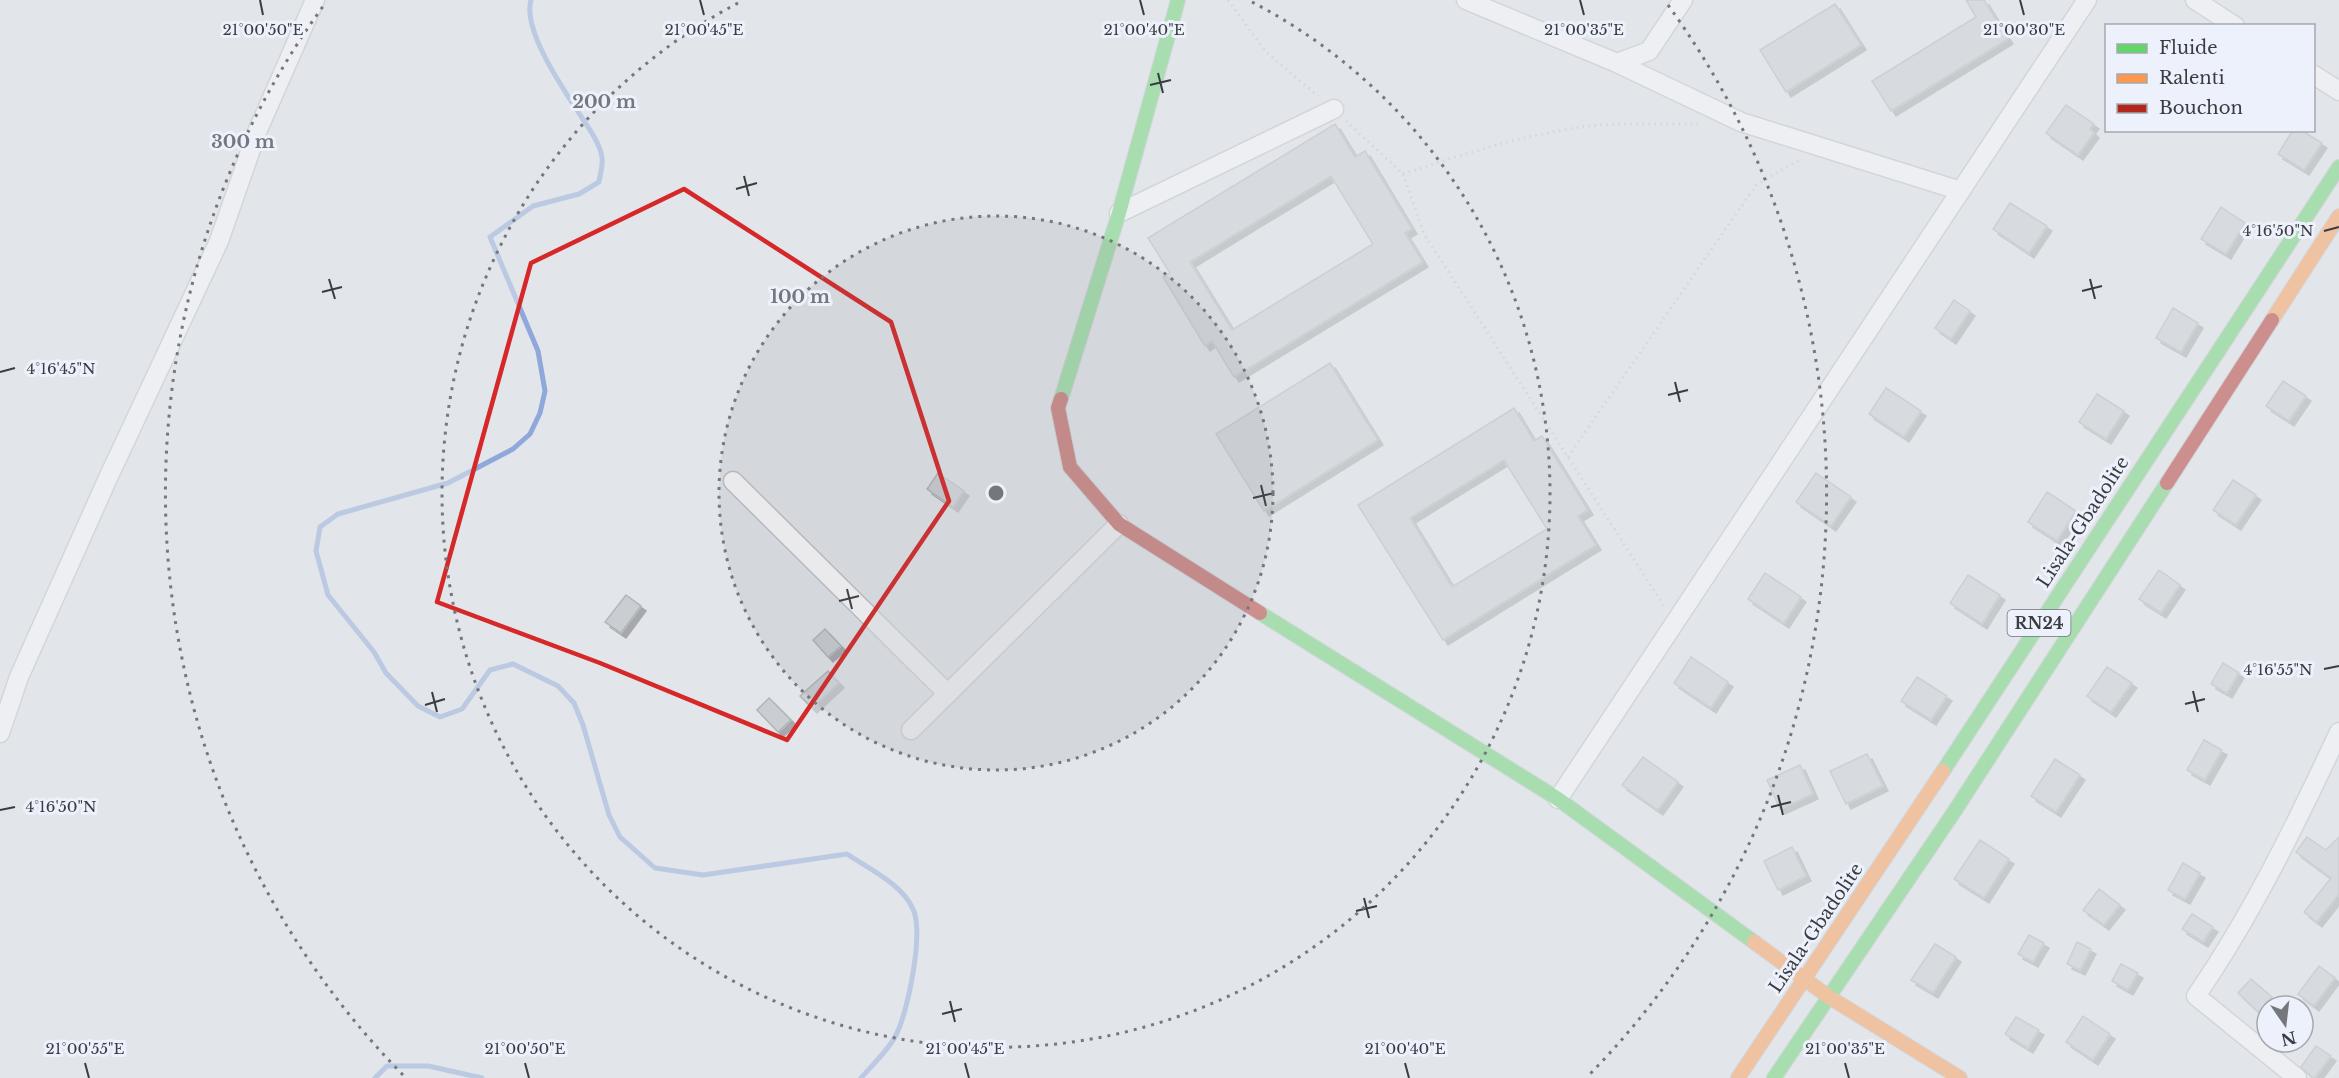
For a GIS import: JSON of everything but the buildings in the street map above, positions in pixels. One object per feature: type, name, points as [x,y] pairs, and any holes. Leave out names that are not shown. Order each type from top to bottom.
[{"type":"main road","points":[[1178,0],[1119,213],[1058,408],[1070,467],[1119,524],[1558,799],[1829,997],[1960,1078]]},
{"type":"main road","name":"Lisala-Gbadolite","points":[[1738,1078],[1935,783],[2339,166]]},
{"type":"main road","points":[[2310,210],[2337,223]]},
{"type":"main road","name":"RN24","points":[[1774,1078],[1954,812],[2337,223]]},
{"type":"street","points":[[0,733],[19,677],[108,478],[219,241],[257,132],[315,0]]},
{"type":"street","points":[[1466,0],[1617,63],[1741,122],[1961,191]]},
{"type":"street","points":[[1617,63],[1649,51],[1683,0]]},
{"type":"street","points":[[1558,799],[2088,0]]},
{"type":"street","points":[[2195,0],[2232,24]]},
{"type":"street","points":[[2315,76],[2339,91]]},
{"type":"street","points":[[1119,213],[1334,109]]},
{"type":"street","points":[[733,481],[948,694]]},
{"type":"street","points":[[911,730],[1119,524]]},
{"type":"street","points":[[2297,1078],[2196,996],[2214,970],[2286,846],[2339,732]]},
{"type":"path","points":[[1228,0],[1266,52],[1334,109],[1403,174],[1424,234],[1675,622]]},
{"type":"path","points":[[1403,174],[1539,135],[1583,127],[1707,123]]},
{"type":"path","points":[[1568,458],[1756,185],[1821,146]]},
{"type":"highlighted area","points":[[684,189],[891,322],[949,501],[787,740],[600,663],[437,602],[531,263]]},
{"type":"waterway","points":[[531,0],[530,13],[539,45],[557,79],[595,139],[602,161],[599,182],[579,194],[533,206],[490,237],[538,351],[545,391],[540,413],[530,434],[513,449],[448,483],[338,514],[320,527],[316,551],[328,595],[374,652],[386,673],[418,706],[440,717],[462,709],[490,670],[513,664],[558,686],[574,703],[583,725],[609,815],[620,837],[655,868],[703,875],[847,854],[875,871],[901,892],[913,909],[916,920],[916,953],[910,991],[901,1024],[893,1041],[861,1078]]},
{"type":"waterway","points":[[375,1078],[387,1066],[428,1066],[482,1078]]},
{"type":"traffic: fast","points":[[1061,399],[1119,213],[1178,0]]},
{"type":"traffic: fast","points":[[1943,771],[2339,167]]},
{"type":"traffic: fast","points":[[1774,1078],[1954,812],[2167,483]]},
{"type":"traffic: fast","points":[[1260,613],[1558,799],[1754,942]]},
{"type":"traffic: slow","points":[[2272,320],[2339,216]]},
{"type":"traffic: slow","points":[[1738,1078],[1943,771]]},
{"type":"traffic: slow","points":[[1754,942],[1829,997],[1960,1078]]},
{"type":"traffic: jam","points":[[2167,483],[2272,320]]},
{"type":"traffic: jam","points":[[1061,399],[1058,408],[1070,467],[1119,524],[1260,613]]}]
